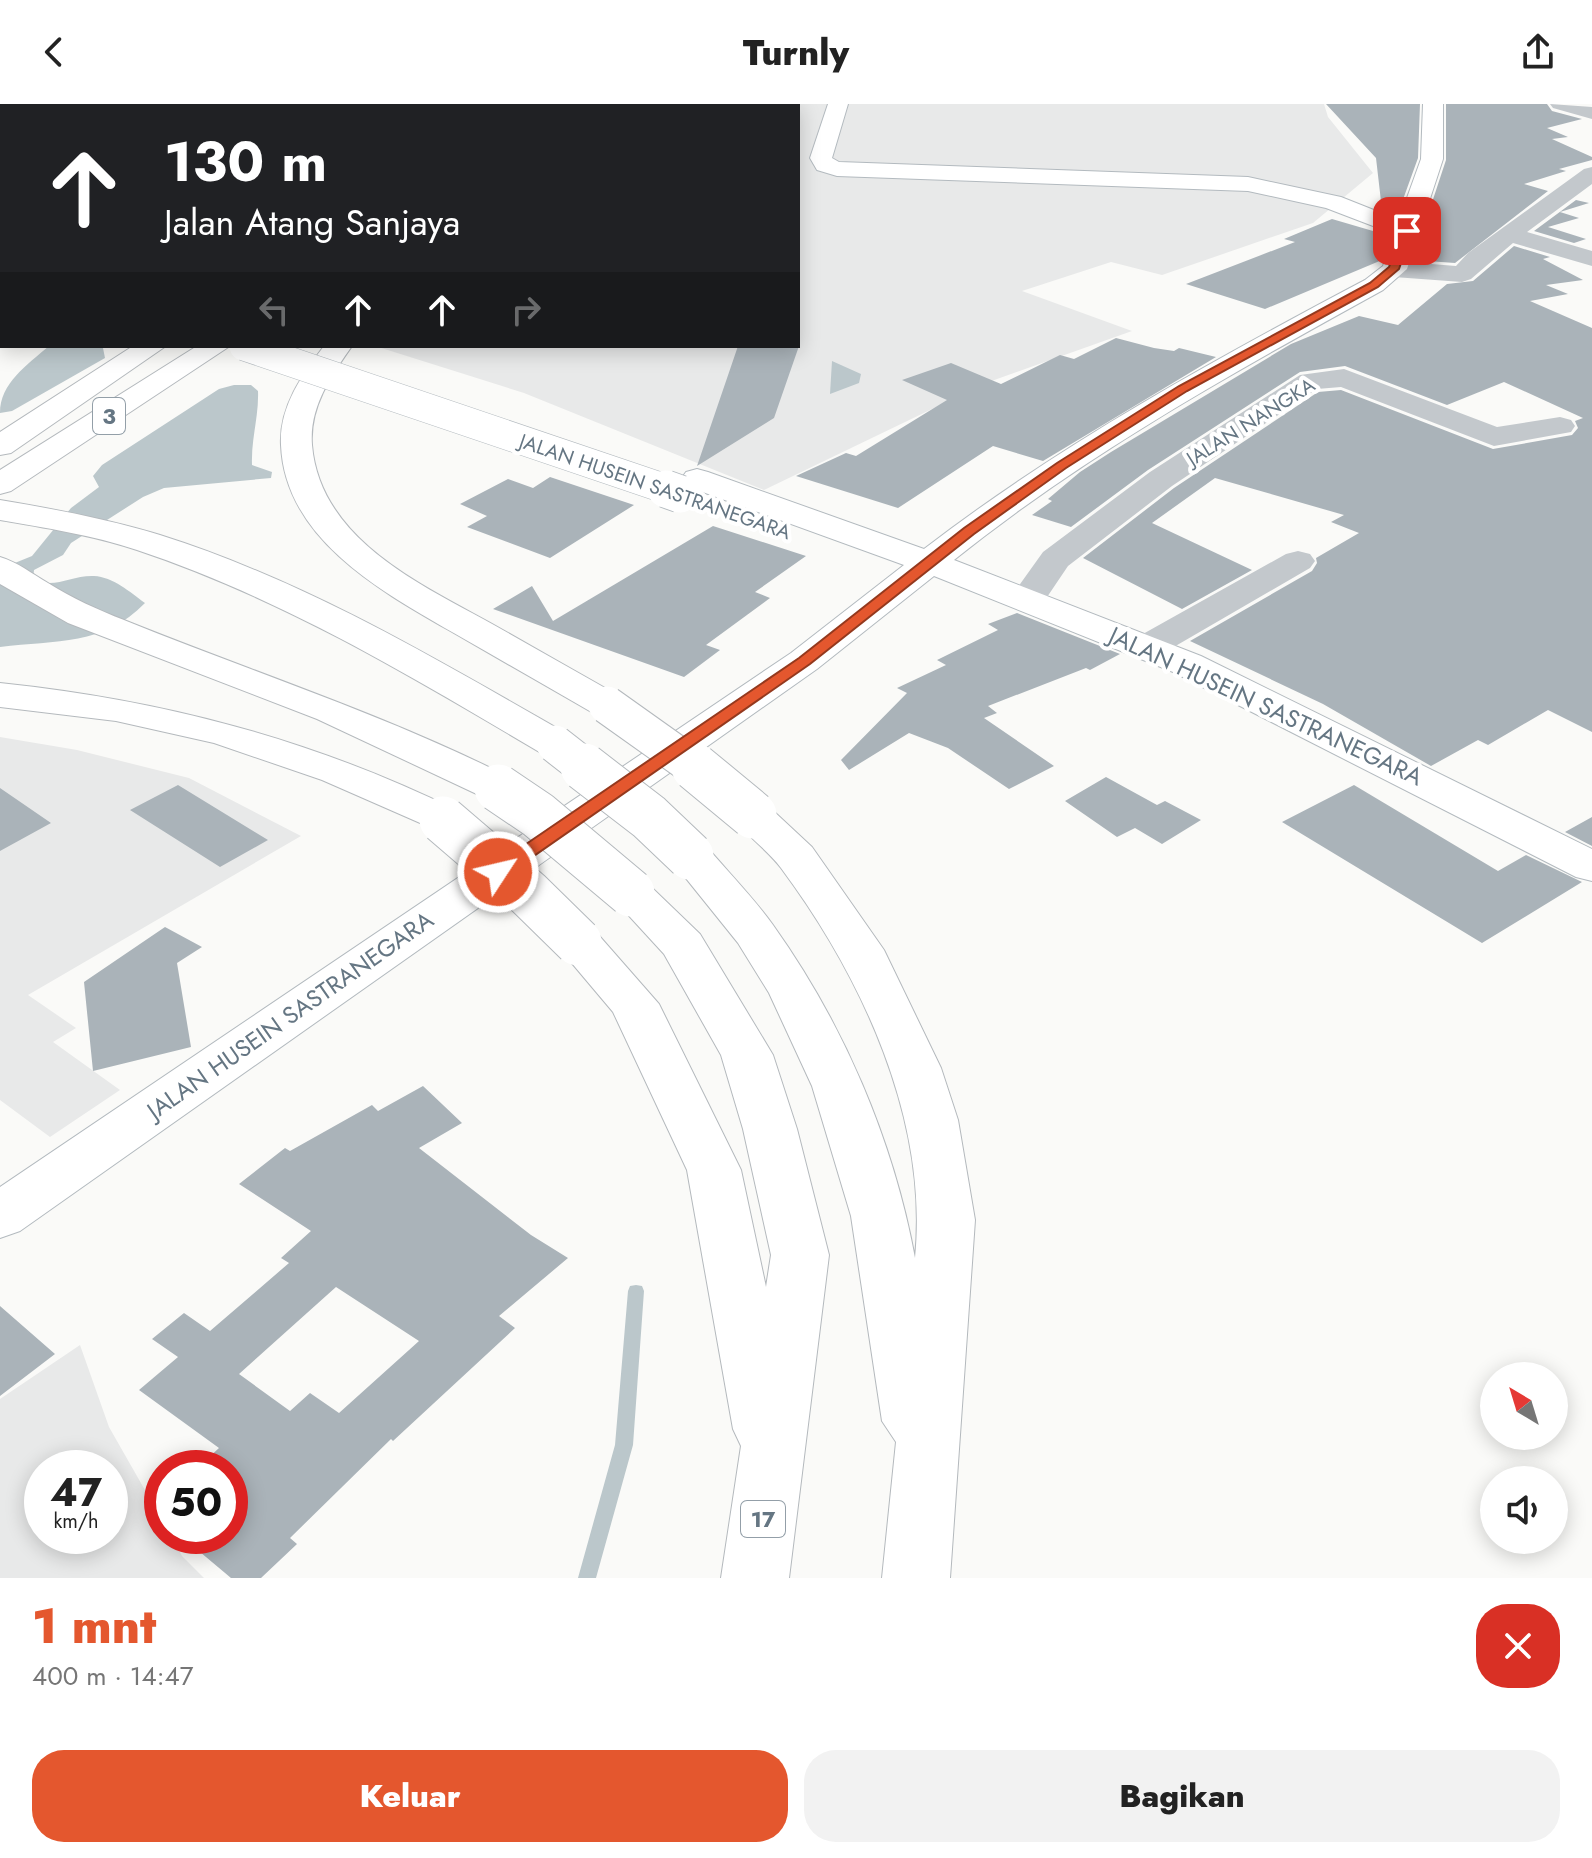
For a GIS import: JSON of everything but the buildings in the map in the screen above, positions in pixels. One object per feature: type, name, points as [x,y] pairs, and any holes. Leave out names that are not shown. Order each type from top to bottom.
[{"type":"main road","points":[[838,104],[821,158],[825,165],[837,169],[1248,184],[1333,202],[1407,231]]},
{"type":"main road","points":[[932,564],[969,531],[1061,465],[1183,388],[1350,299],[1394,269],[1435,141],[1433,104]]},
{"type":"main road","points":[[853,143],[849,158],[869,165],[1245,176],[1353,185]]},
{"type":"main road","points":[[1393,190],[1417,193]]},
{"type":"main road","name":"3","points":[[0,446],[149,348]]},
{"type":"main road","name":"3","points":[[0,484],[213,348]]},
{"type":"main road","name":"JALAN HUSEIN SASTRANEGARA","points":[[250,348],[688,487],[869,540],[1010,592],[1147,647],[1271,704],[1592,867]]},
{"type":"main road","name":"JALAN HUSEIN SASTRANEGARA","points":[[316,348],[688,487],[843,554],[890,566],[932,564]]},
{"type":"main road","points":[[336,348],[320,367],[304,398],[296,435],[302,482],[326,522],[363,561],[388,580],[607,705],[675,750],[753,815],[796,857],[867,961],[910,1054],[931,1120],[947,1220],[916,1578]]},
{"type":"main road","points":[[0,510],[91,525],[174,550],[291,601],[444,680],[555,744],[649,817],[690,856],[755,933],[793,992],[838,1086],[879,1216],[924,1483]]},
{"type":"main road","points":[[869,540],[918,542],[969,531]]},
{"type":"main road","points":[[969,531],[965,545],[968,561],[1010,592]]},
{"type":"main road","name":"JALAN HUSEIN SASTRANEGARA","points":[[0,1216],[804,661],[932,564]]},
{"type":"main road","points":[[0,568],[64,606],[109,626],[420,746],[498,788],[538,815],[631,893],[683,945],[747,1055],[770,1129],[800,1255],[771,1459]]},
{"type":"main road","points":[[873,608],[944,587],[1010,592]]},
{"type":"main road","points":[[0,695],[93,706],[224,731],[376,784],[443,820],[528,893],[578,942],[634,1004],[714,1170],[771,1459]]},
{"type":"main road","name":"17","points":[[755,1578],[771,1459]]},
{"type":"street","points":[[1560,104],[1592,113]]},
{"type":"street","points":[[1394,269],[1462,274],[1477,258],[1592,174]]},
{"type":"street","points":[[1510,235],[1592,259]]},
{"type":"street","name":"JALAN NANGKA","points":[[1010,592],[1161,479],[1310,381],[1344,378],[1494,437],[1560,426]]},
{"type":"street","points":[[1147,647],[1298,561]]},
{"type":"shaded area","points":[[800,104],[1324,104],[1328,117],[1373,173],[1313,223],[1162,275],[1111,262],[1022,291],[1132,331],[986,383],[764,490],[524,393],[381,348],[800,348]]},
{"type":"shaded area","points":[[47,348],[103,348],[105,358],[12,411],[0,413],[5,393],[24,368]]},
{"type":"shaded area","points":[[832,361],[861,374],[859,383],[830,394]]},
{"type":"shaded area","points":[[251,385],[258,391],[252,465],[272,472],[271,478],[164,488],[143,497],[71,543],[63,555],[34,570],[33,579],[55,583],[86,576],[101,577],[121,586],[145,603],[129,617],[96,634],[0,647],[0,569],[32,556],[71,508],[99,487],[93,476],[102,465],[219,389]]},
{"type":"shaded area","points":[[0,737],[77,750],[189,778],[301,836],[28,995],[76,1028],[53,1042],[120,1090],[50,1137],[0,1100]]},
{"type":"shaded area","points":[[80,1345],[109,1427],[122,1450],[24,1450],[24,1554],[128,1554],[128,1460],[144,1488],[144,1554],[181,1554],[204,1578],[0,1578],[0,1399]]},
{"type":"waterway","points":[[587,1578],[624,1445],[636,1291]]},
{"type":"route","points":[[498,872],[804,661],[932,564],[969,531],[1061,465],[1183,388],[1374,285],[1394,269],[1407,231]]}]
